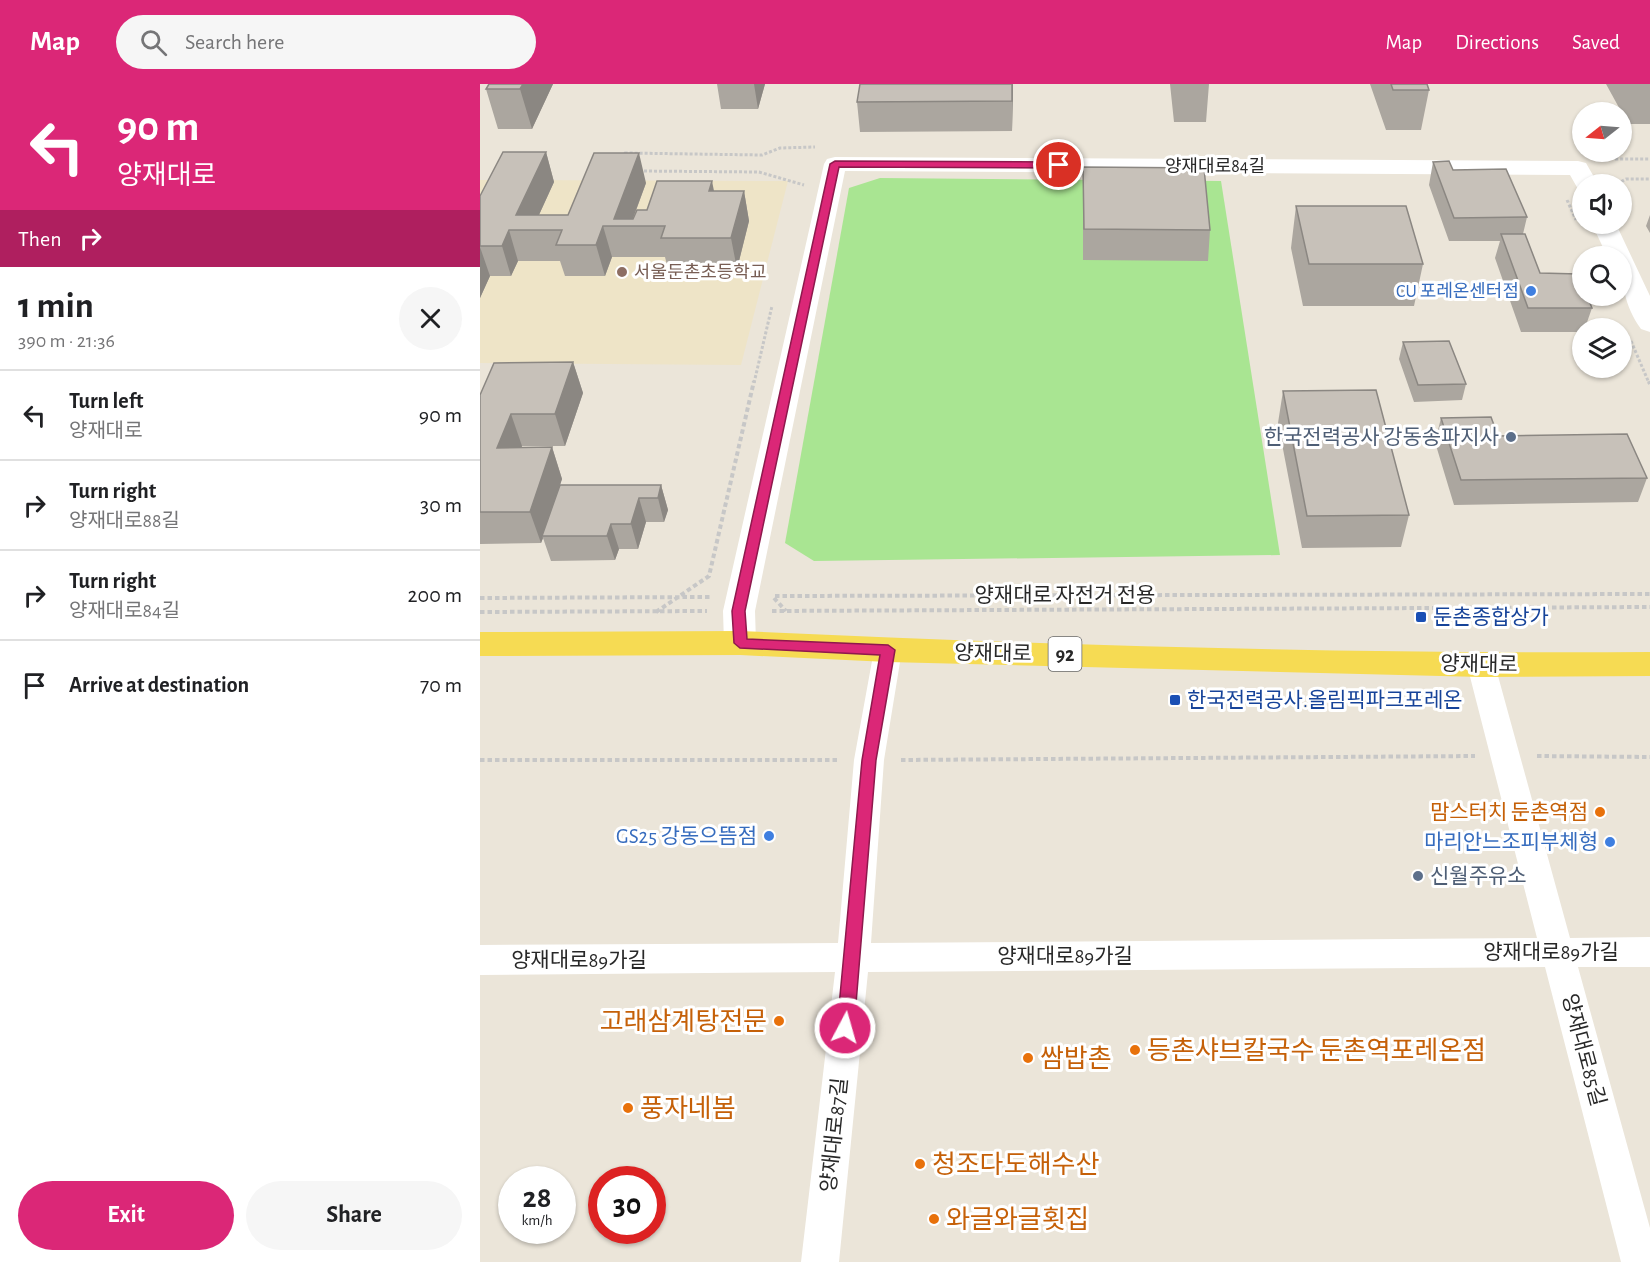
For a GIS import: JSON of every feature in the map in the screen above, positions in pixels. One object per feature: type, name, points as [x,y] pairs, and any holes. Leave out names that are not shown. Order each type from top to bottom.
[{"type":"main road","name":"양재대로","points":[[480,644],[740,643],[888,650],[1481,665],[1650,664]]},
{"type":"street","name":"양재대로84길","points":[[740,604],[835,164],[1578,168],[1581,174]]},
{"type":"street","points":[[1632,284],[1650,324]]},
{"type":"street","points":[[740,604],[740,643]]},
{"type":"street","name":"양재대로87길","points":[[820,1262],[853,958],[869,760],[888,650]]},
{"type":"street","name":"양재대로85길","points":[[1481,665],[1640,1262]]},
{"type":"street","name":"양재대로89가길","points":[[480,960],[1650,952]]},
{"type":"path","points":[[1632,159],[1650,159]]},
{"type":"path","points":[[1632,179],[1650,179]]},
{"type":"path","points":[[799,192],[800,186]]},
{"type":"path","points":[[1566,197],[1572,211]]},
{"type":"path","points":[[656,612],[709,576],[774,297]]},
{"type":"path","points":[[480,598],[678,597],[740,604],[1650,594]]},
{"type":"path","name":"양재대로 자전거 전용","points":[[480,612],[656,612],[740,604],[1650,607]]},
{"type":"path","points":[[480,760],[1650,757]]},
{"type":"shaded area","name":"서울둔촌초등학교","points":[[480,180],[788,181],[741,365],[480,363]]},
{"type":"green space","points":[[880,178],[1221,181],[1280,555],[814,561],[785,543],[849,188]]},
{"type":"building","points":[[489,84],[523,84],[520,89],[486,89]]},
{"type":"building","points":[[860,84],[1012,84],[1012,101],[857,102]]},
{"type":"building","points":[[1391,84],[1427,84],[1429,90],[1393,90]]},
{"type":"building","points":[[503,152],[546,152],[516,215],[568,215],[594,153],[639,153],[614,219],[633,219],[637,210],[647,210],[657,181],[712,181],[709,191],[744,191],[731,238],[661,238],[665,226],[603,226],[596,245],[556,245],[562,230],[509,230],[502,246],[480,246],[480,196]]},
{"type":"building","points":[[1449,161],[1453,170],[1506,169],[1527,217],[1454,218],[1433,162]]},
{"type":"building","points":[[1083,167],[1204,168],[1210,230],[1084,229]]},
{"type":"building","points":[[1296,206],[1406,206],[1423,264],[1309,264]]},
{"type":"building","points":[[1501,234],[1525,234],[1540,273],[1572,274],[1572,306],[1591,306],[1592,308],[1528,308]]},
{"type":"building","points":[[1449,341],[1466,384],[1418,385],[1403,342]]},
{"type":"building","points":[[573,362],[555,414],[511,414],[497,448],[552,447],[530,512],[480,512],[480,395],[494,363]]},
{"type":"building","points":[[1376,390],[1409,515],[1307,516],[1283,391]]},
{"type":"building","points":[[1491,417],[1498,436],[1627,434],[1647,478],[1461,480],[1441,418]]},
{"type":"building","points":[[560,485],[661,485],[658,498],[639,498],[631,524],[611,524],[607,536],[542,536]]},
{"type":"place","name":"서울둔촌초등학교","points":[[622,272]]},
{"type":"place","name":"CU 포레온센터점","points":[[1531,291]]},
{"type":"place","name":"한국전력공사 강동송파지사","points":[[1511,437]]},
{"type":"place","name":"둔촌종합상가","points":[[1421,617]]},
{"type":"place","name":"한국전력공사.올림픽파크포레온","points":[[1175,700]]},
{"type":"place","name":"맘스터치 둔촌역점","points":[[1600,812]]},
{"type":"place","name":"GS25 강동으뜸점","points":[[769,836]]},
{"type":"place","name":"마리안느조피부체형","points":[[1610,842]]},
{"type":"place","name":"신월주유소","points":[[1418,876]]},
{"type":"place","name":"고래삼계탕전문","points":[[779,1021]]},
{"type":"place","name":"등촌샤브칼국수 둔촌역포레온점","points":[[1135,1050]]},
{"type":"place","name":"쌈밥촌","points":[[1028,1058]]},
{"type":"place","name":"풍자네봄","points":[[628,1108]]},
{"type":"place","name":"청조다도해수산","points":[[920,1164]]},
{"type":"place","name":"와글와글횟집","points":[[934,1219]]},
{"type":"route","points":[[845,1028],[869,760],[888,650],[740,643],[739,611],[835,164],[1059,165]]}]
